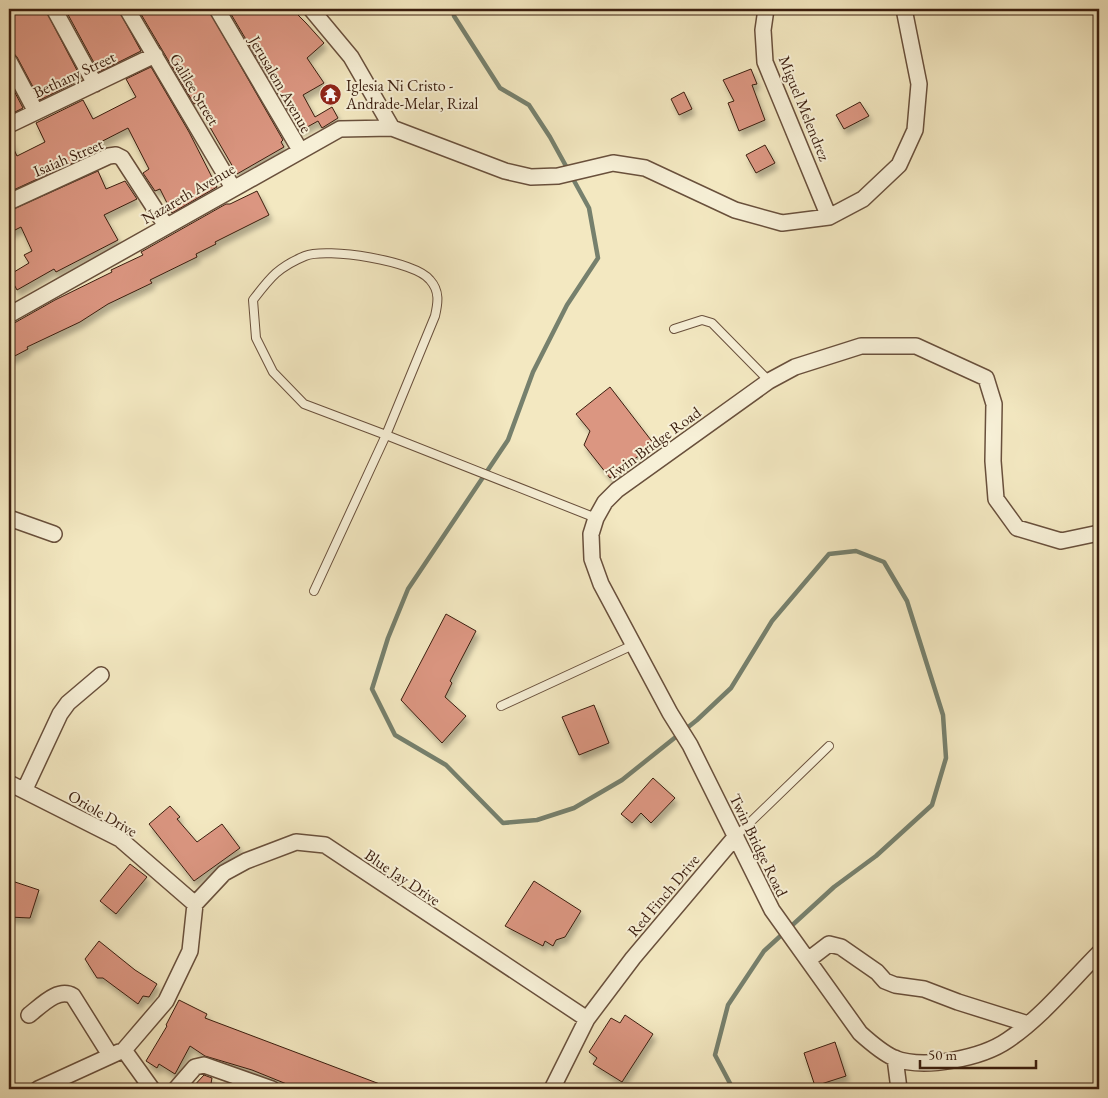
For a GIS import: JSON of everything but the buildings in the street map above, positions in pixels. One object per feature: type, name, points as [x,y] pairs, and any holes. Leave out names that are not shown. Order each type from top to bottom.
[{"type":"street","points":[[54,9],[95,84]]},
{"type":"street","name":"Galilee Street","points":[[127,9],[233,188]]},
{"type":"street","name":"Jerusalem Avenue","points":[[217,9],[300,150]]},
{"type":"street","points":[[312,9],[351,57],[392,128],[505,171],[531,177],[558,176],[613,163],[645,168],[735,210],[782,222],[829,218],[863,199],[899,165],[915,130],[919,84],[904,9]]},
{"type":"street","name":"Miguel Melendrez","points":[[766,9],[763,30],[766,62],[829,218]]},
{"type":"street","name":"Bethany Street","points":[[9,125],[155,56]]},
{"type":"street","points":[[9,61],[36,112]]},
{"type":"street","name":"Nazareth Avenue","points":[[9,314],[300,150],[340,130],[392,128]]},
{"type":"street","name":"Isaiah Street","points":[[9,202],[109,156],[116,155],[122,158],[166,226]]},
{"type":"street","name":"Twin Bridge Road","points":[[895,1058],[860,1033],[772,910],[690,745],[670,713],[601,584],[592,559],[591,534],[596,518],[605,502],[617,490],[769,381],[795,367],[861,346],[916,346],[986,378],[994,404],[993,452],[996,499],[1017,528],[1061,541],[1099,534]]},
{"type":"street","points":[[9,518],[54,534]]},
{"type":"street","points":[[25,789],[60,714],[68,703],[102,675]]},
{"type":"street","name":"Oriole Drive","points":[[9,783],[25,789],[120,839],[195,904]]},
{"type":"street","name":"Red Finch Drive","points":[[552,1089],[587,1019],[633,958],[736,836]]},
{"type":"street","name":"Blue Jay Drive","points":[[195,904],[224,873],[246,861],[296,842],[326,845],[587,1019]]},
{"type":"street","points":[[38,1089],[117,1053],[166,1001],[190,952],[195,904]]},
{"type":"street","points":[[805,957],[829,944],[840,947],[876,972],[885,981],[895,985],[924,989],[1028,1024]]},
{"type":"street","points":[[898,1089],[895,1058],[923,1062],[954,1060],[980,1054],[1007,1041],[1028,1024],[1099,953]]},
{"type":"street","points":[[29,1015],[59,993],[66,992],[72,996],[117,1053],[152,1089]]},
{"type":"street","points":[[176,1089],[195,1068],[204,1065],[272,1089]]},
{"type":"lane","points":[[314,591],[386,435],[435,316],[439,297],[430,279],[408,267],[345,253],[306,255],[274,273],[253,300],[256,338],[273,372],[304,404],[386,435],[596,518]]},
{"type":"lane","points":[[674,330],[702,320],[712,323],[769,381]]},
{"type":"lane","points":[[501,706],[633,645]]},
{"type":"lane","name":"Red Finch Drive","points":[[736,836],[829,746]]},
{"type":"waterway","points":[[453,9],[454,16],[500,88],[529,105],[550,137],[589,208],[598,258],[567,305],[533,372],[508,440],[408,589],[388,638],[372,689],[395,735],[446,765],[503,823],[537,820],[574,808],[622,780],[697,720],[731,688],[772,621],[829,554],[856,551],[884,562],[907,601],[943,715],[946,758],[932,805],[876,856],[834,887],[764,951],[728,1005],[715,1055],[733,1089]]},
{"type":"place","name":"Iglesia Ni Cristo - Andrade-Melar, Rizal","points":[[330,94]]}]
